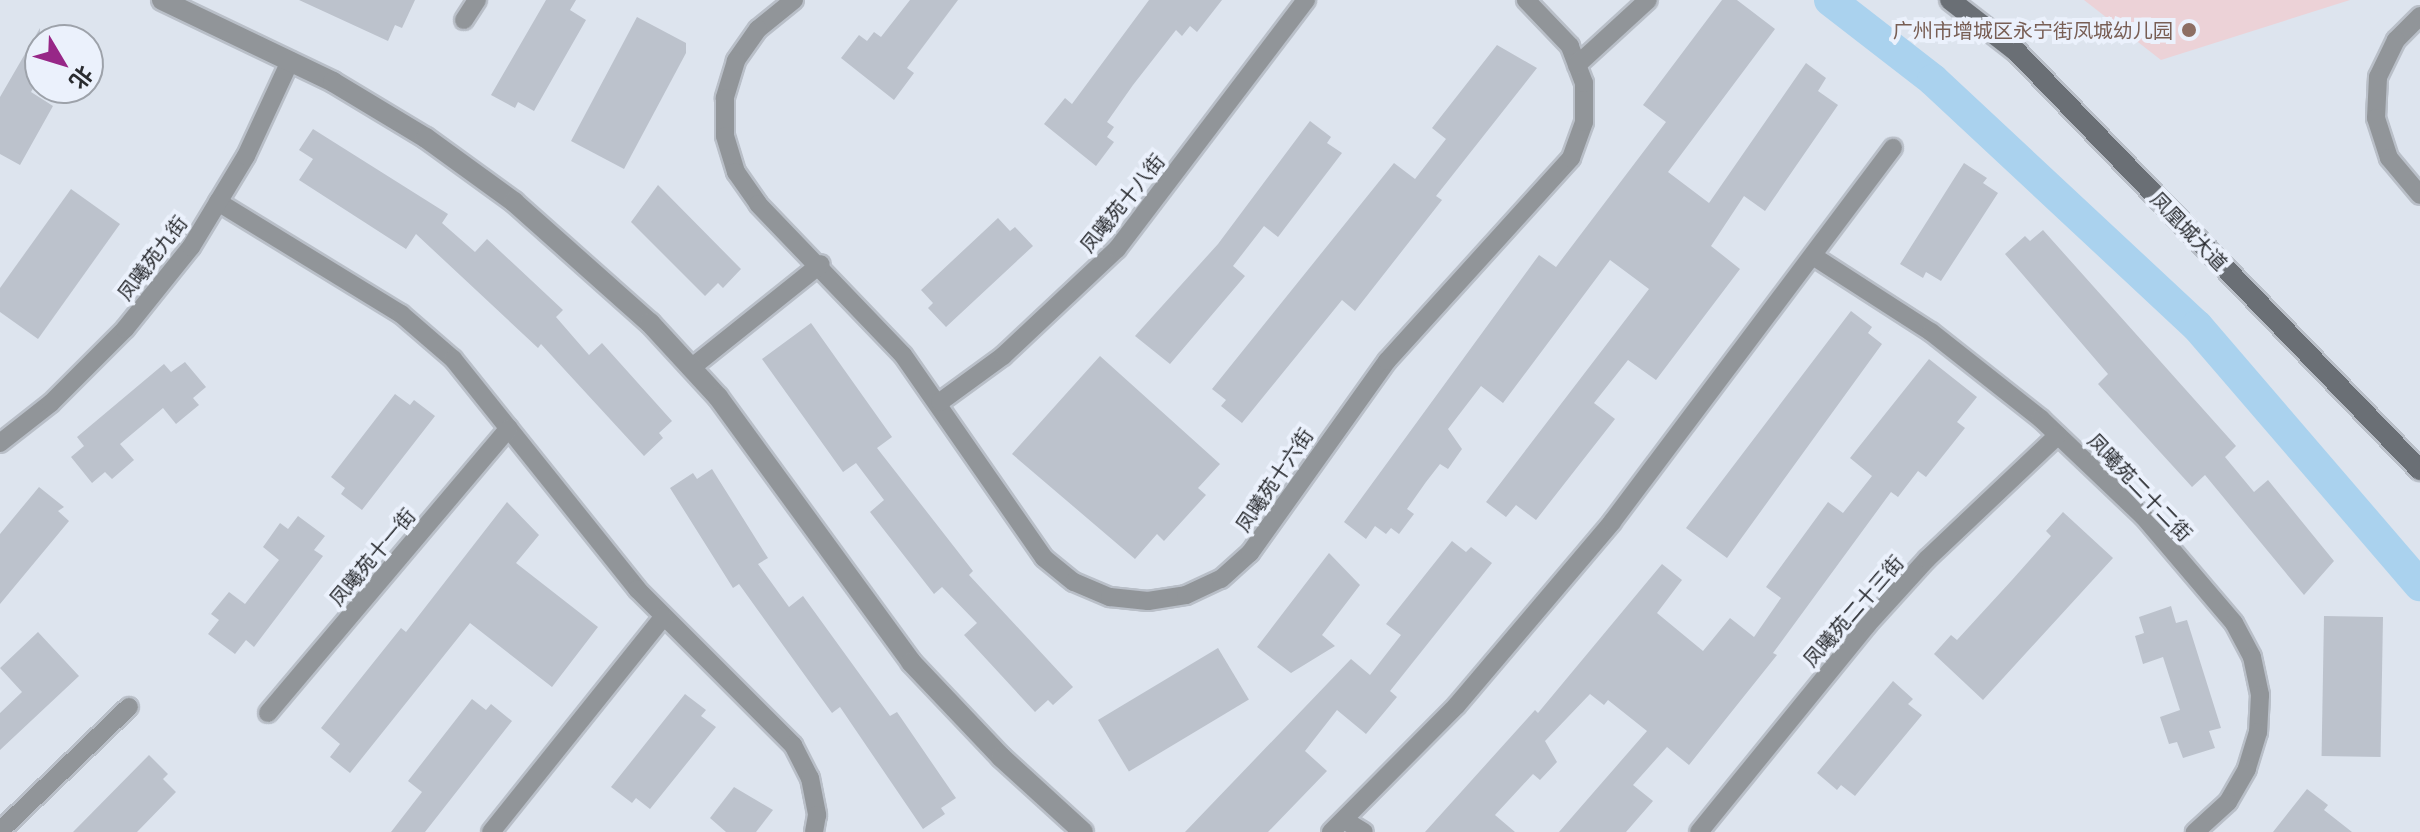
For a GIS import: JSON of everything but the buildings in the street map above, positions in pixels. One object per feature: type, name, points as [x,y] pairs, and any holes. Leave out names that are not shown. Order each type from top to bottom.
[{"type":"main road","name":"凤凰城大道","points":[[1950,0],[2017,52],[2420,470]]},
{"type":"street","points":[[162,0],[290,61],[426,138],[514,202],[650,323],[691,368],[911,662],[1001,757],[1083,832]]},
{"type":"lane","points":[[464,20],[477,0]]},
{"type":"lane","name":"凤曦苑十六街","points":[[794,0],[758,29],[736,61],[725,98],[725,136],[736,172],[758,204],[821,264],[940,402],[1044,558],[1074,582],[1110,597],[1148,601],[1186,595],[1221,579],[1250,553],[1387,361],[1571,158],[1584,122],[1584,83],[1570,46],[1526,0]]},
{"type":"lane","name":"凤曦苑十八街","points":[[940,402],[1003,356],[1117,249],[1306,0]]},
{"type":"lane","points":[[1577,65],[1648,0]]},
{"type":"lane","points":[[2420,16],[2396,40],[2378,77],[2376,118],[2389,158],[2420,195]]},
{"type":"lane","name":"凤曦苑九街","points":[[0,443],[51,403],[125,329],[191,247],[246,156],[290,61]]},
{"type":"lane","points":[[1337,826],[1536,615],[1893,148]]},
{"type":"lane","points":[[218,202],[401,314],[453,359],[588,531],[663,617],[793,745],[810,778],[817,815],[814,832]]},
{"type":"lane","name":"凤曦苑二十二街","points":[[1813,256],[1931,332],[2058,435],[2143,516],[2234,623],[2252,657],[2259,707],[2247,769],[2228,802],[2195,832]]},
{"type":"lane","points":[[691,368],[821,264]]},
{"type":"lane","name":"凤曦苑十一街","points":[[268,713],[509,428]]},
{"type":"lane","name":"凤曦苑二十三街","points":[[1699,832],[1867,625],[1927,559],[2058,435]]},
{"type":"lane","points":[[491,832],[663,617]]},
{"type":"lane","points":[[0,831],[129,707]]},
{"type":"lane","points":[[1337,826],[1364,832]]},
{"type":"shaded area","name":"广州市增城区永宁街凤城幼儿园","points":[[2084,0],[2350,0],[2161,60]]},
{"type":"waterway","points":[[1830,0],[1933,80],[2197,326],[2420,585]]},
{"type":"place","name":"广州市增城区永宁街凤城幼儿园","points":[[2189,30]]}]
